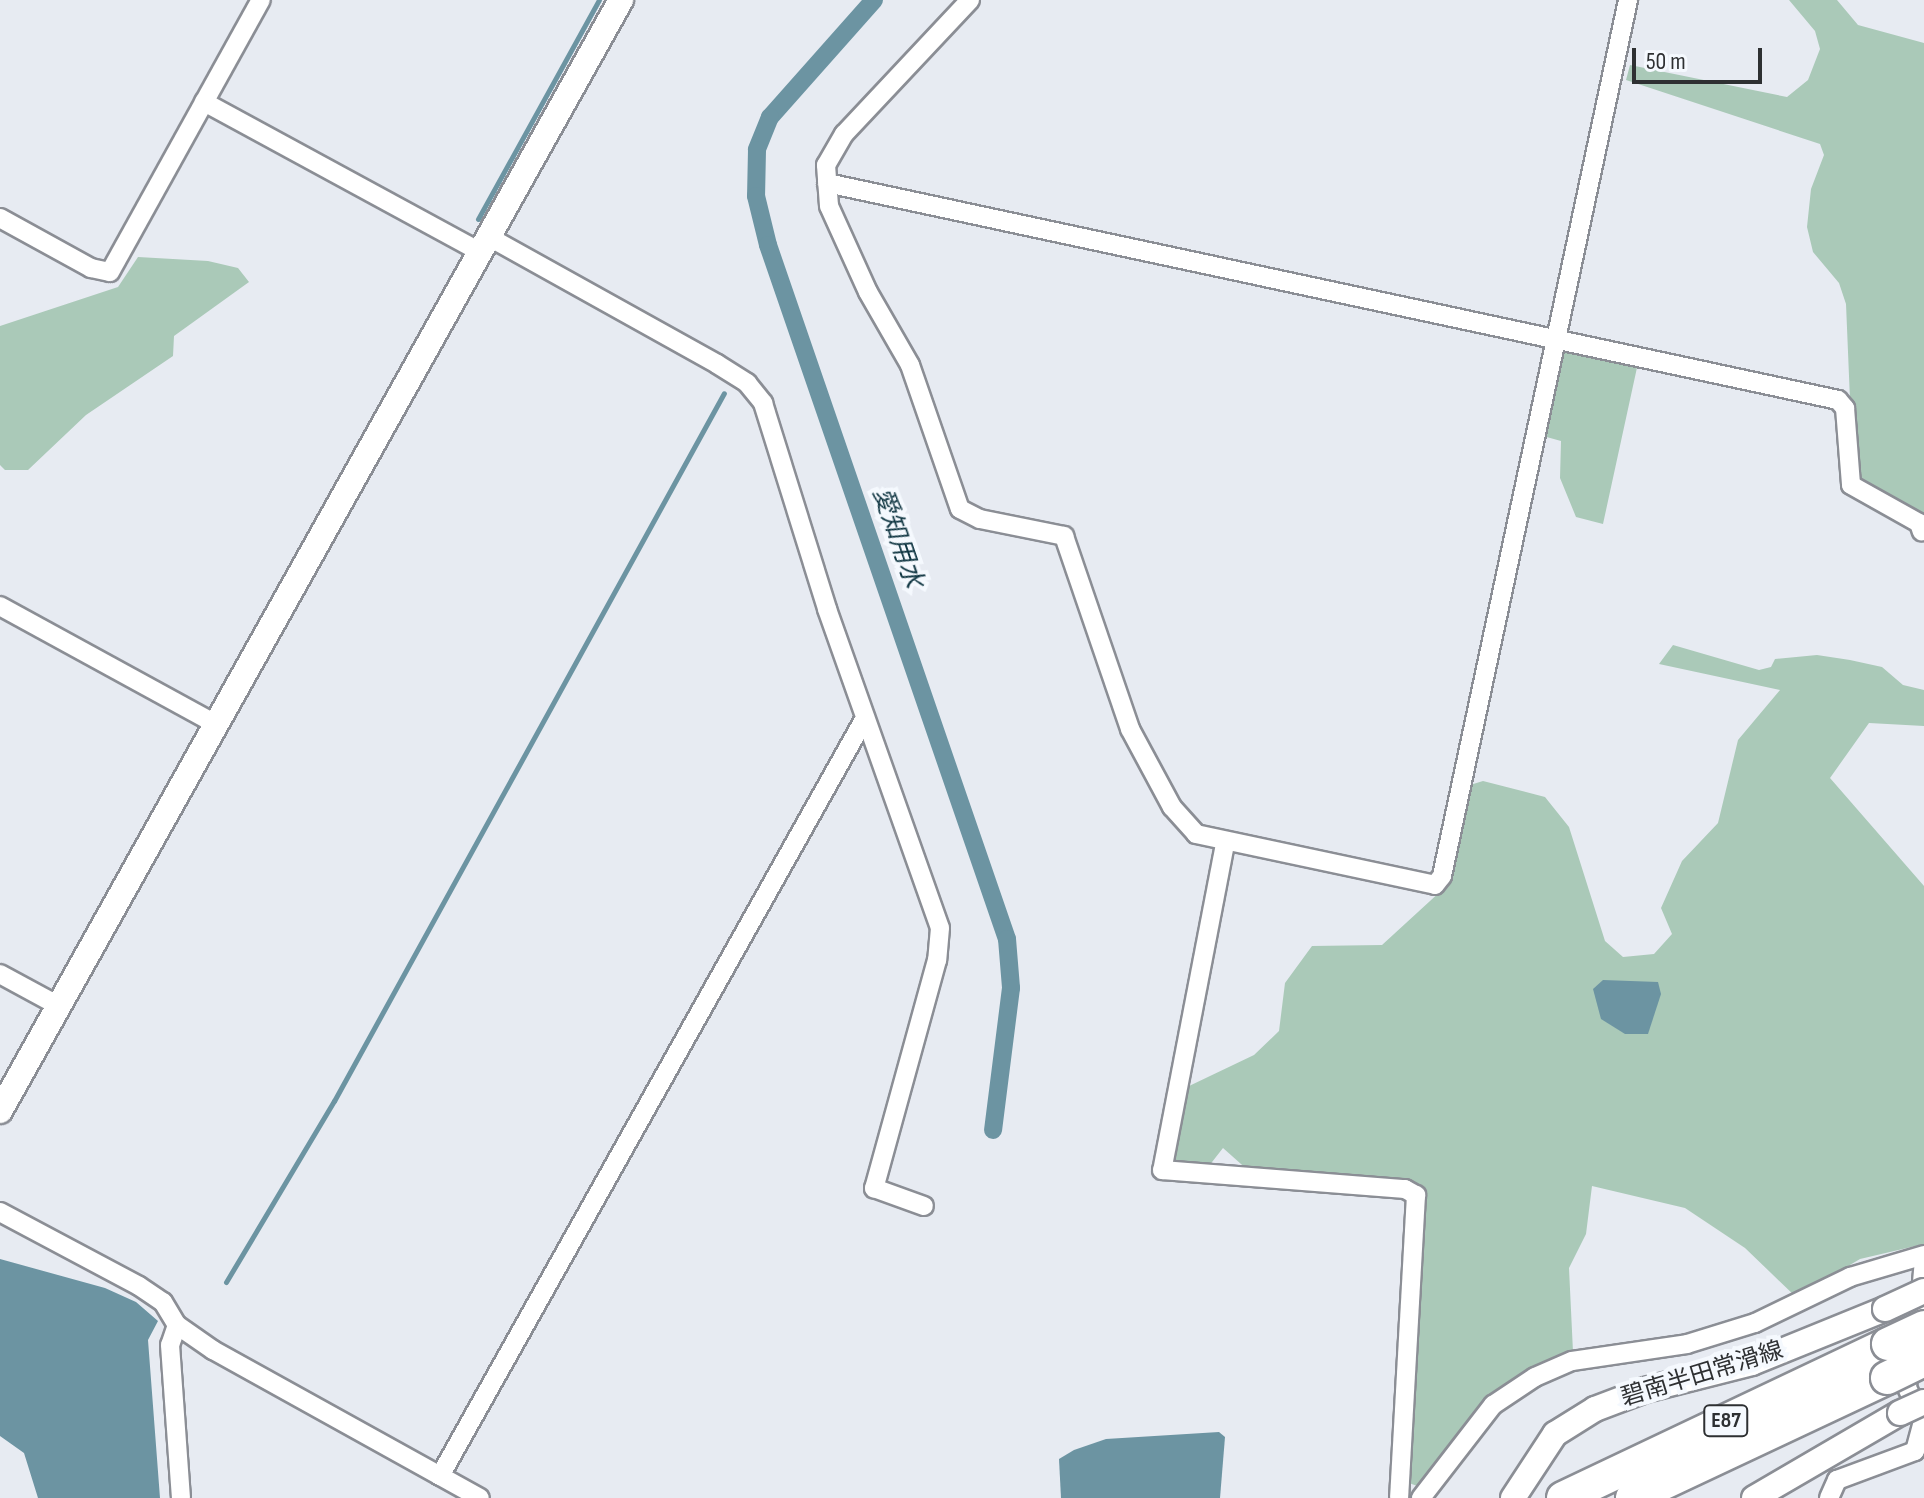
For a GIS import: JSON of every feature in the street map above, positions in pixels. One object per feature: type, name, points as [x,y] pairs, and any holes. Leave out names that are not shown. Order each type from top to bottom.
[{"type":"highway","name":"E87","points":[[1563,1498],[1924,1327]]},
{"type":"highway","name":"E87","points":[[1632,1498],[1924,1360]]},
{"type":"street","points":[[0,218],[109,272],[261,0]]},
{"type":"street","points":[[0,1111],[621,0]]},
{"type":"street","points":[[970,0],[844,134],[826,165],[829,206],[910,365],[960,509],[980,519],[1064,536],[1130,729],[1172,807],[1196,834],[1225,844],[1428,884],[1440,882],[1628,0]]},
{"type":"street","points":[[204,102],[750,385],[763,403],[865,718],[940,928],[937,960],[874,1188],[924,1206]]},
{"type":"street","points":[[827,183],[1838,400],[1845,408],[1851,485],[1919,523],[1922,532]]},
{"type":"street","points":[[0,606],[217,725]]},
{"type":"street","points":[[440,1476],[865,718]]},
{"type":"street","points":[[1225,844],[1162,1170],[1405,1189],[1416,1195],[1399,1498]]},
{"type":"street","points":[[0,974],[59,1006]]},
{"type":"street","points":[[0,1212],[146,1290],[163,1302],[177,1325],[480,1498]]},
{"type":"street","points":[[1421,1498],[1493,1405],[1535,1377],[1572,1361],[1687,1344],[1755,1323],[1850,1277],[1924,1257],[1917,1340],[1906,1374],[1923,1422],[1921,1440],[1915,1451],[1837,1480],[1829,1498]]},
{"type":"street","name":"碧南半田常滑線","points":[[1517,1489],[1555,1434],[1595,1409],[1645,1390],[1752,1363],[1924,1291]]},
{"type":"street","points":[[177,1325],[170,1345],[181,1498]]},
{"type":"street","points":[[1754,1498],[1924,1402]]},
{"type":"green space","points":[[1789,0],[1837,0],[1858,25],[1924,43],[1924,517],[1869,491],[1853,472],[1846,304],[1839,283],[1813,252],[1807,227],[1811,189],[1824,155],[1820,144],[1626,80],[1630,65],[1787,97],[1808,80],[1820,49],[1815,31]]},
{"type":"green space","points":[[138,257],[208,261],[238,268],[249,282],[174,336],[173,356],[86,415],[28,470],[5,470],[0,465],[0,326],[118,287]]},
{"type":"green space","points":[[1575,348],[1638,363],[1603,524],[1576,517],[1560,478],[1561,441],[1543,436],[1556,365],[1564,352]]},
{"type":"green space","points":[[1673,645],[1759,670],[1771,667],[1775,659],[1817,655],[1850,660],[1882,667],[1903,685],[1924,690],[1924,726],[1869,723],[1830,778],[1924,886],[1924,1244],[1860,1259],[1796,1297],[1745,1248],[1685,1208],[1592,1186],[1586,1234],[1569,1268],[1573,1352],[1531,1370],[1488,1399],[1423,1488],[1406,1482],[1418,1191],[1250,1172],[1223,1148],[1205,1171],[1168,1168],[1187,1087],[1254,1055],[1279,1031],[1285,983],[1312,946],[1382,945],[1442,890],[1470,785],[1483,781],[1545,797],[1569,827],[1605,941],[1623,957],[1654,954],[1672,934],[1661,908],[1682,861],[1718,823],[1738,740],[1780,690],[1659,664]]},
{"type":"water","points":[[1603,980],[1658,982],[1661,994],[1648,1034],[1625,1034],[1601,1019],[1593,989]]},
{"type":"water","points":[[0,1259],[105,1288],[136,1302],[158,1321],[148,1340],[160,1498],[38,1498],[24,1453],[0,1436]]},
{"type":"water","points":[[1219,1432],[1225,1437],[1220,1498],[1061,1498],[1059,1459],[1074,1450],[1106,1439]]},
{"type":"waterway","points":[[478,219],[599,0]]},
{"type":"waterway","name":"愛知用水","points":[[874,0],[770,117],[757,150],[756,196],[768,245],[1007,939],[1011,988],[993,1130]]},
{"type":"waterway","points":[[226,1282],[334,1101],[724,393]]}]
